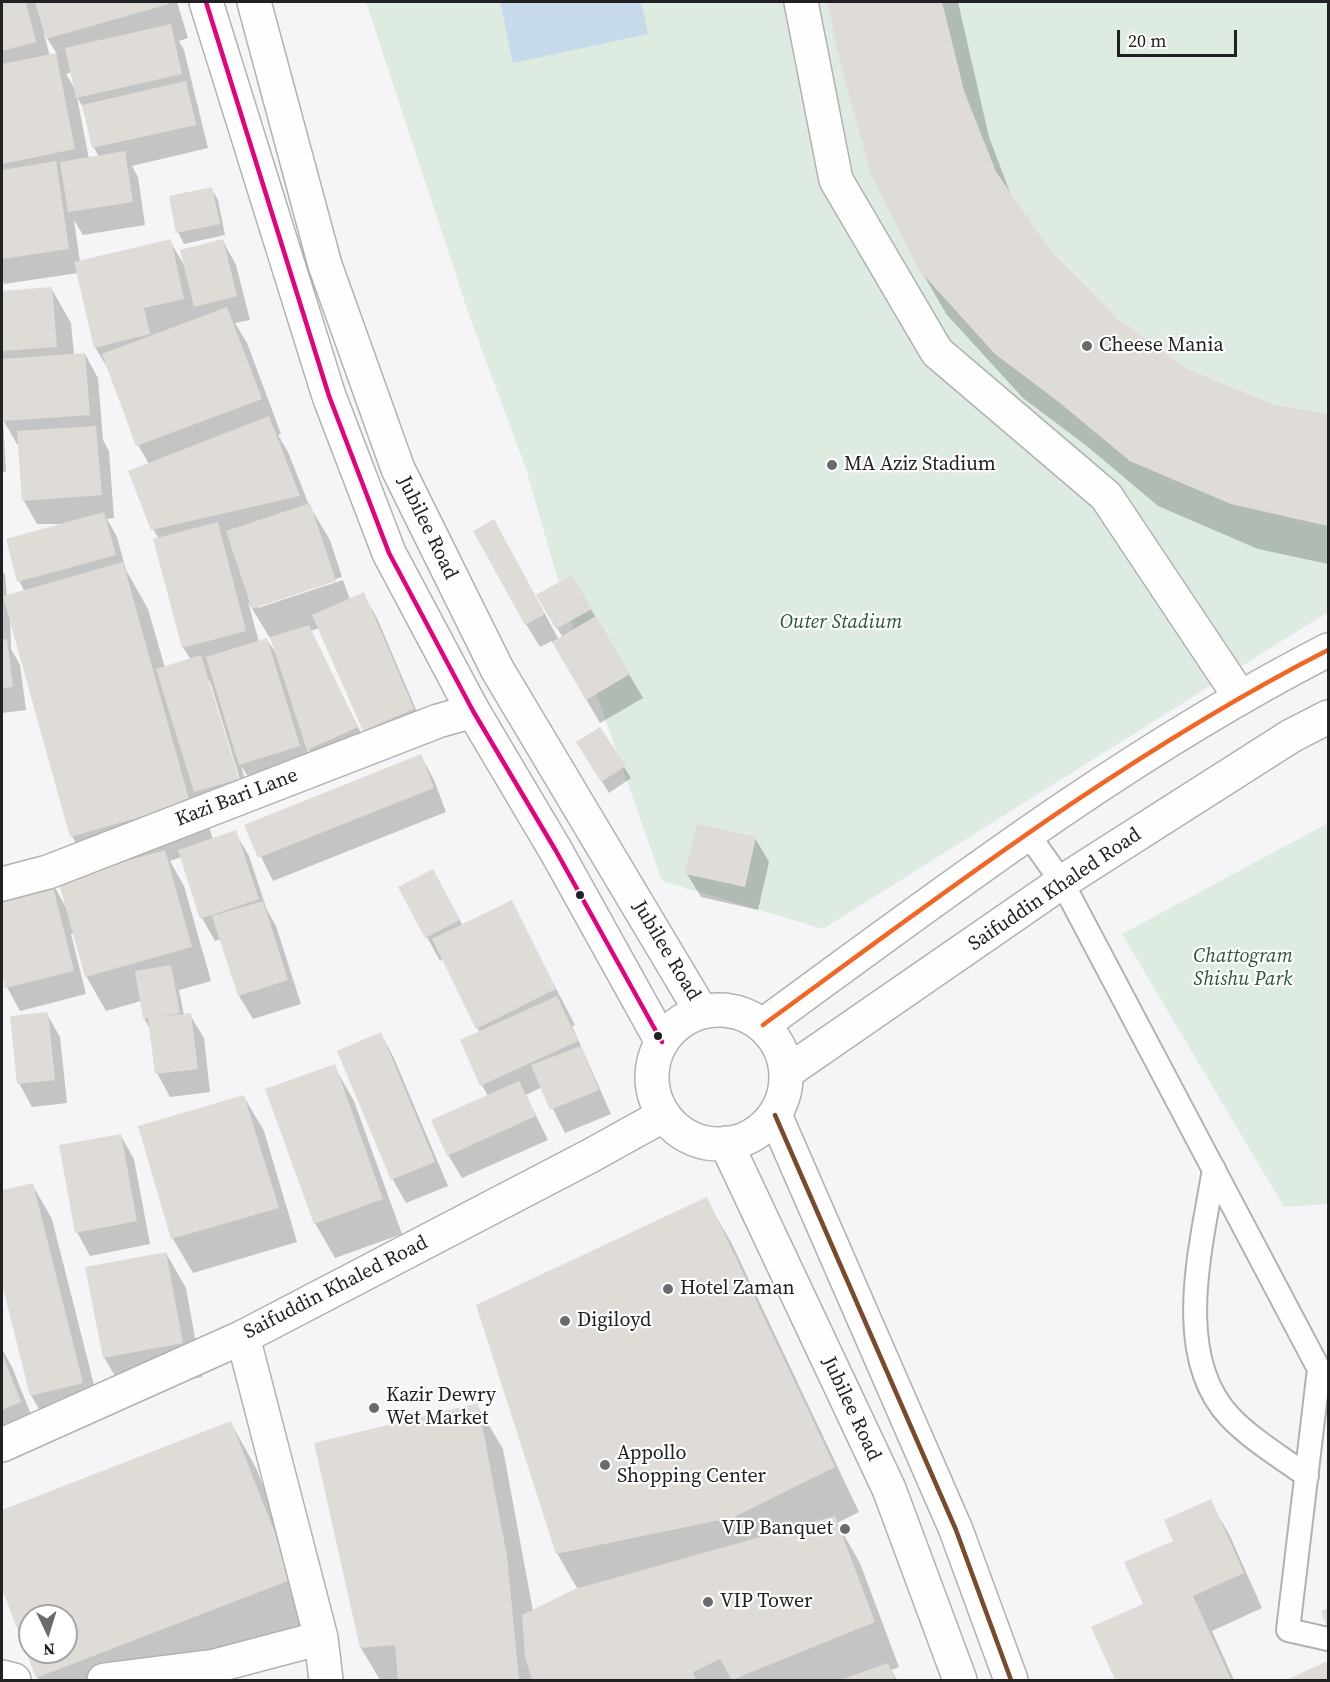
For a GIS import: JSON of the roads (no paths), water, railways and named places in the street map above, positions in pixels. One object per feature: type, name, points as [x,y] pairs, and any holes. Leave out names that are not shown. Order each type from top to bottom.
[{"type":"main road","points":[[206,2],[326,385],[389,553],[473,711],[556,851],[662,1042]]},
{"type":"main road","name":"Jubilee Road","points":[[254,2],[325,264],[398,469],[497,669],[701,1011]]},
{"type":"main road","points":[[801,2],[836,180],[937,352],[1106,496],[1240,697]]},
{"type":"main road","points":[[763,1025],[1027,833],[1240,697],[1329,650]]},
{"type":"main road","name":"Kazi Bari Lane","points":[[2,884],[48,872],[427,725],[473,711]]},
{"type":"main road","name":"Saifuddin Khaled Road","points":[[787,1072],[1062,882],[1291,736],[1329,717]]},
{"type":"main road","points":[[723,1009],[744,1014],[763,1025],[775,1038],[783,1054],[787,1072],[782,1101],[775,1115],[754,1134],[726,1143],[691,1138],[676,1128],[664,1115],[655,1098],[651,1078],[654,1060],[662,1042],[672,1028],[701,1011],[723,1009]]},
{"type":"main road","name":"Saifuddin Khaled Road","points":[[2,1446],[243,1337],[664,1115]]},
{"type":"main road","points":[[775,1115],[956,1530],[1011,1680]]},
{"type":"main road","name":"Jubilee Road","points":[[726,1143],[889,1489],[960,1680]]},
{"type":"main road","points":[[243,1337],[321,1638],[326,1680]]},
{"type":"main road","points":[[104,1680],[215,1666],[321,1638]]},
{"type":"main road","points":[[2,1677],[14,1680]]},
{"type":"lane","points":[[1027,833],[1062,882],[1324,1375],[1307,1476],[1288,1630],[1329,1639]]},
{"type":"lane","points":[[1214,1169],[1197,1279],[1195,1328],[1201,1363],[1210,1387],[1229,1416],[1307,1476]]},
{"type":"water","points":[[500,2],[641,2],[648,34],[513,63]]},
{"type":"place","name":"Cheese Mania","points":[[1087,346]]},
{"type":"place","name":"MA Aziz Stadium","points":[[832,465]]},
{"type":"place","name":"Hotel Zaman","points":[[668,1289]]},
{"type":"place","name":"Digiloyd","points":[[565,1321]]},
{"type":"place","name":"Kazir Dewry Wet Market","points":[[374,1408]]},
{"type":"place","name":"Appollo Shopping Center","points":[[605,1465]]},
{"type":"place","name":"VIP Banquet","points":[[845,1529]]},
{"type":"place","name":"VIP Tower","points":[[708,1602]]},
{"type":"park label","name":"Outer Stadium","points":[[841,623]]},
{"type":"park label","name":"Chattogram Shishu Park","points":[[1243,968]]}]
